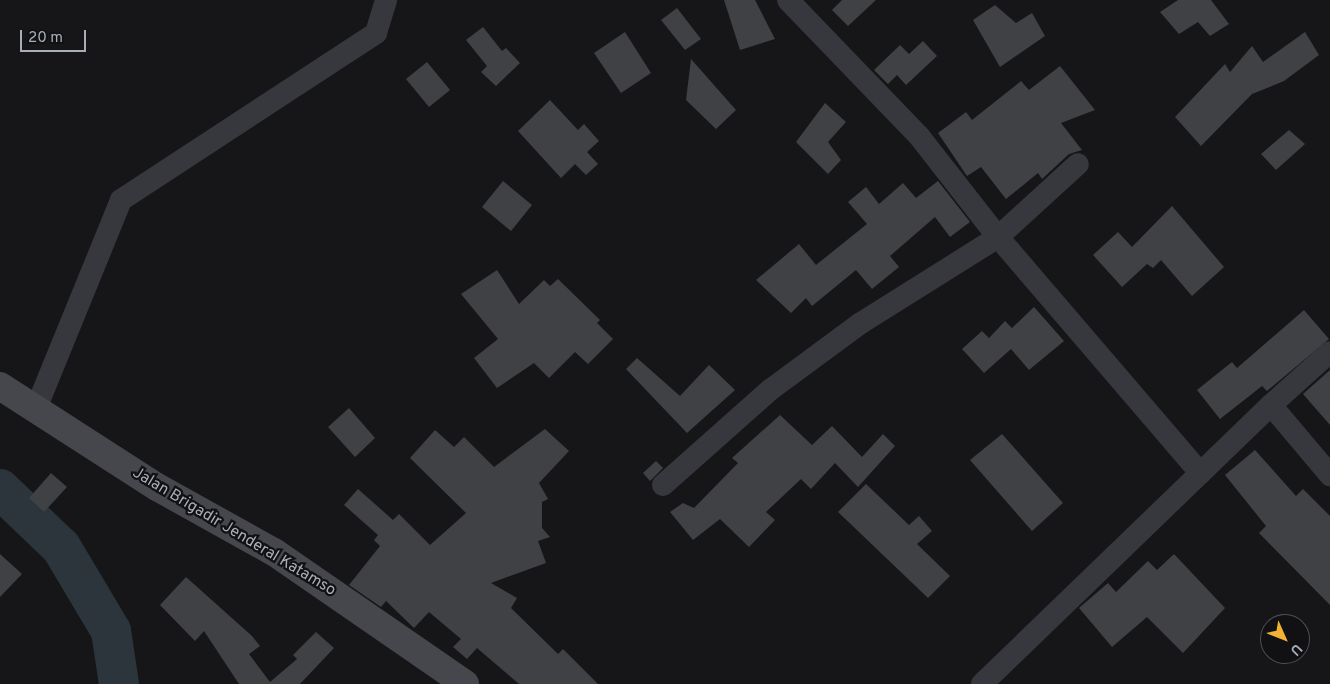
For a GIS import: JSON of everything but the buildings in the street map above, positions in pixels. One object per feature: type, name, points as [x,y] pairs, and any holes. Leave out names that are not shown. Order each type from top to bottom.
[{"type":"main road","name":"Jalan Brigadir Jenderal Katamso","points":[[0,386],[37,406],[157,486],[274,552],[465,684]]},
{"type":"street","points":[[37,406],[121,200],[376,33],[386,0]]},
{"type":"street","points":[[788,0],[919,136],[998,237],[1200,472]]},
{"type":"street","points":[[662,485],[770,390],[854,328],[998,237],[1078,164]]},
{"type":"street","points":[[982,684],[1200,472],[1330,352]]},
{"type":"street","points":[[1271,405],[1330,475]]},
{"type":"waterway","points":[[0,489],[61,547],[111,631],[119,684]]}]
